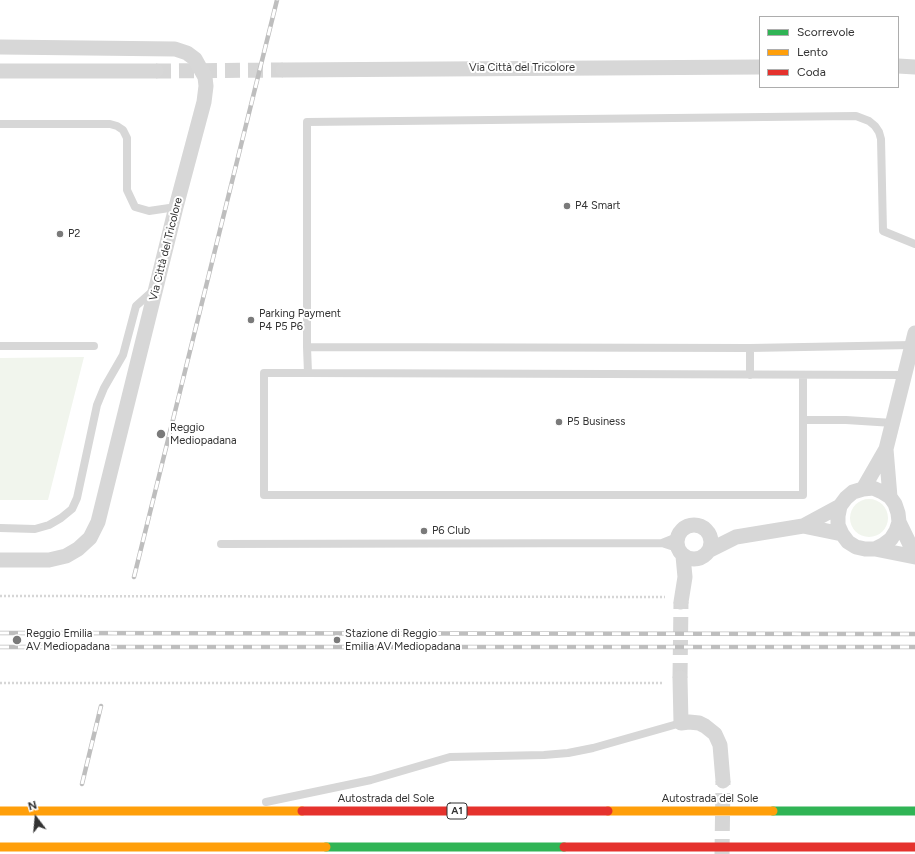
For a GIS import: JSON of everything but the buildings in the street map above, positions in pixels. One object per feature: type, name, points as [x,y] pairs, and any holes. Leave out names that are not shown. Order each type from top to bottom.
[{"type":"highway","name":"Autostrada del Sole","points":[[0,811],[915,811]]},
{"type":"highway","points":[[0,848],[915,847]]},
{"type":"street","name":"Via Città del Tricolore","points":[[0,47],[175,49],[187,53],[195,59],[205,77],[205,96],[98,522],[90,538],[78,549],[66,556],[49,560],[0,560]]},
{"type":"street","points":[[899,66],[915,67]]},
{"type":"street","name":"Via Città del Tricolore","points":[[283,70],[759,67]]},
{"type":"street","points":[[0,71],[156,71]]},
{"type":"street","points":[[863,489],[886,449],[914,339]]},
{"type":"street","points":[[886,449],[890,497]]},
{"type":"street","points":[[710,550],[736,537],[803,526],[840,506],[846,498],[854,492],[872,488],[890,497],[895,504],[898,513],[896,531],[891,539],[884,545],[875,549]]},
{"type":"street","points":[[840,506],[838,525],[848,542],[856,547],[865,549],[875,549],[915,556]]},
{"type":"street","points":[[898,522],[915,556]]},
{"type":"street","points":[[681,602],[685,577],[679,547],[683,528],[693,525],[703,527],[707,531],[711,540],[710,550],[707,555],[698,560],[685,577]]},
{"type":"street","points":[[803,526],[842,534]]},
{"type":"street","points":[[707,531],[736,537]]},
{"type":"street","points":[[679,547],[692,560],[698,560]]},
{"type":"street","points":[[680,678],[681,724],[689,722],[698,723],[705,726],[714,734],[720,745],[723,781]]},
{"type":"lane","points":[[308,373],[307,122],[856,116],[870,121],[879,132],[881,139],[883,231],[915,244]]},
{"type":"lane","points":[[0,124],[110,124],[117,126],[123,130],[127,138],[127,190],[135,206],[149,211],[176,207]]},
{"type":"lane","points":[[0,528],[35,529],[49,525],[62,518],[72,509],[76,498],[97,406],[104,388],[123,355],[136,306],[156,288]]},
{"type":"lane","points":[[308,347],[750,348],[914,339]]},
{"type":"lane","points":[[0,346],[94,346]]},
{"type":"lane","points":[[750,348],[750,375]]},
{"type":"lane","points":[[804,375],[803,495],[264,496],[264,373],[905,375]]},
{"type":"lane","points":[[803,420],[846,420],[893,424]]},
{"type":"lane","points":[[221,544],[662,543],[679,547]]},
{"type":"lane","points":[[222,811],[371,780],[450,757],[568,753],[593,748],[681,724]]},
{"type":"lane","points":[[266,848],[287,854]]},
{"type":"path","points":[[0,596],[665,597]]},
{"type":"path","points":[[0,683],[665,683]]},
{"type":"shaded area","points":[[84,357],[48,500],[0,500],[0,358]]},
{"type":"shaded area","points":[[869,499],[879,502],[885,508],[888,518],[885,528],[879,534],[869,537],[859,534],[853,528],[850,518],[853,508],[859,502]]},
{"type":"tunnel","points":[[156,71],[283,70]]},
{"type":"tunnel","points":[[680,678],[681,602]]},
{"type":"tunnel","points":[[722,854],[723,781]]},
{"type":"railway","points":[[134,577],[277,0]]},
{"type":"railway","points":[[0,633],[915,634]]},
{"type":"railway","points":[[0,647],[915,647]]},
{"type":"railway","points":[[82,784],[101,706]]},
{"type":"traffic: fast","points":[[773,811],[915,811]]},
{"type":"traffic: fast","points":[[326,847],[564,847]]},
{"type":"traffic: slow","points":[[0,811],[302,811]]},
{"type":"traffic: slow","points":[[608,811],[773,811]]},
{"type":"traffic: slow","points":[[0,847],[326,847]]},
{"type":"traffic: jam","points":[[302,811],[608,811]]},
{"type":"traffic: jam","points":[[564,847],[915,847]]},
{"type":"place","name":"P4 Smart","points":[[567,206]]},
{"type":"place","name":"P2","points":[[60,234]]},
{"type":"place","name":"Parking Payment P4 P5 P6","points":[[251,320]]},
{"type":"place","name":"P5 Business","points":[[559,422]]},
{"type":"place","name":"Reggio Mediopadana","points":[[161,434]]},
{"type":"place","name":"P6 Club","points":[[424,531]]},
{"type":"place","name":"Reggio Emilia AV Mediopadana","points":[[17,640]]},
{"type":"place","name":"Stazione di Reggio Emilia AV Mediopadana","points":[[337,640]]}]
